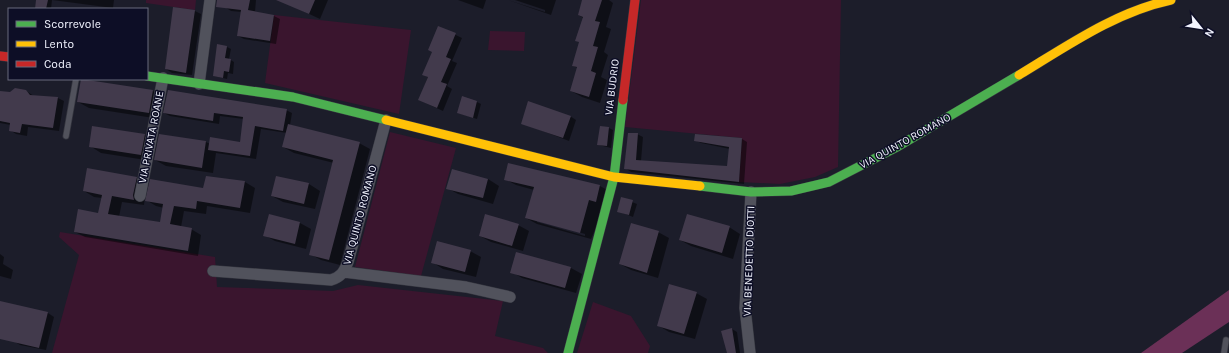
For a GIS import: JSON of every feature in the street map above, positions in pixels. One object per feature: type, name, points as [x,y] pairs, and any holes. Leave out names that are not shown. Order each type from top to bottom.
[{"type":"street","points":[[199,84],[210,0]]},
{"type":"street","name":"VIA BUDRIO","points":[[614,177],[635,0]]},
{"type":"street","name":"VIA QUINTO ROMANO","points":[[148,76],[293,97],[614,177],[751,192],[791,191],[812,187],[846,174],[898,147],[1112,20],[1148,5],[1171,0]]},
{"type":"street","name":"VIA PRIVATA ROANE","points":[[140,196],[163,78]]},
{"type":"street","name":"VIA QUINTO ROMANO","points":[[213,272],[330,280],[339,277],[344,272],[386,120]]},
{"type":"street","points":[[568,353],[614,177]]},
{"type":"street","name":"VIA BENEDETTO DIOTTI","points":[[750,353],[745,308],[751,192]]},
{"type":"street","points":[[344,272],[466,287],[510,297]]},
{"type":"lane","points":[[66,136],[76,80]]},
{"type":"lane","points":[[1224,353],[1226,340]]},
{"type":"shaded area","points":[[146,0],[196,0],[195,10],[146,3]]},
{"type":"shaded area","points":[[641,0],[841,0],[838,167],[815,177],[780,184],[739,182],[742,138],[625,127]]},
{"type":"shaded area","points":[[274,15],[411,30],[399,114],[265,83]]},
{"type":"shaded area","points":[[490,31],[525,32],[524,51],[488,50]]},
{"type":"shaded area","points":[[390,132],[456,148],[421,276],[355,267]]},
{"type":"shaded area","points":[[60,232],[215,257],[217,287],[333,291],[358,285],[503,301],[495,336],[543,348],[548,353],[52,353],[79,255],[59,237]]},
{"type":"shaded area","points":[[1229,290],[1229,322],[1182,353],[1141,353]]},
{"type":"shaded area","points":[[593,302],[631,316],[650,346],[648,353],[577,353]]},
{"type":"building","points":[[36,0],[48,0],[46,8],[35,8]]},
{"type":"building","points":[[217,0],[250,0],[248,10],[274,15],[270,41],[237,36],[241,10],[216,7]]},
{"type":"building","points":[[276,0],[315,0],[309,14]]},
{"type":"building","points":[[582,0],[602,0],[595,21],[600,22],[593,46],[598,47],[591,71],[596,73],[589,97],[570,91],[577,67],[572,66],[579,42],[575,41],[583,17],[578,15]]},
{"type":"building","points":[[173,7],[195,10],[186,73],[165,69]]},
{"type":"building","points":[[438,26],[456,33],[446,57],[451,59],[441,82],[447,84],[437,108],[418,100],[428,77],[422,75],[432,52],[428,50]]},
{"type":"building","points":[[217,44],[227,46],[225,58],[231,59],[229,72],[224,71],[223,78],[213,76]]},
{"type":"building","points":[[81,80],[153,90],[149,113],[77,102]]},
{"type":"building","points":[[15,88],[26,90],[30,95],[58,97],[53,128],[22,124],[20,133],[9,131],[10,123],[0,121],[0,91],[10,92]]},
{"type":"building","points":[[168,90],[287,109],[283,131],[255,126],[250,156],[208,150],[210,137],[240,142],[243,117],[214,113],[213,121],[163,113]]},
{"type":"building","points":[[462,96],[477,101],[473,118],[457,113]]},
{"type":"building","points":[[528,101],[571,116],[563,138],[521,124]]},
{"type":"building","points":[[288,124],[360,142],[329,260],[309,255],[333,160],[282,147]]},
{"type":"building","points":[[92,126],[145,134],[141,155],[89,147]]},
{"type":"building","points":[[600,126],[609,127],[607,146],[597,145]]},
{"type":"building","points":[[628,133],[638,133],[636,160],[727,166],[729,147],[694,141],[695,134],[742,138],[739,182],[624,169]]},
{"type":"building","points":[[159,134],[206,141],[202,168],[154,160]]},
{"type":"building","points":[[508,163],[600,185],[596,202],[589,200],[580,233],[525,218],[534,187],[504,180]]},
{"type":"building","points":[[87,168],[137,177],[133,195],[134,200],[112,196],[108,214],[160,222],[163,204],[145,201],[150,179],[203,188],[206,176],[245,181],[240,208],[197,201],[196,209],[174,206],[170,224],[192,228],[188,251],[74,232],[78,209],[98,213],[102,195],[83,191]]},
{"type":"building","points":[[452,169],[488,179],[483,198],[446,189]]},
{"type":"building","points":[[276,176],[309,183],[304,204],[271,196]]},
{"type":"building","points":[[621,197],[633,200],[629,215],[617,212]]},
{"type":"building","points":[[269,214],[300,222],[295,244],[263,236]]},
{"type":"building","points":[[485,214],[519,224],[512,246],[479,236]]},
{"type":"building","points":[[687,214],[730,226],[722,253],[679,240]]},
{"type":"building","points":[[631,223],[659,231],[647,273],[619,264]]},
{"type":"building","points":[[437,241],[471,250],[465,272],[431,263]]},
{"type":"building","points":[[516,252],[571,267],[565,288],[510,273]]},
{"type":"building","points":[[669,284],[697,292],[684,334],[657,326]]},
{"type":"building","points":[[0,301],[48,312],[39,348],[0,339]]},
{"type":"building","points":[[732,328],[736,353],[727,353],[721,331]]},
{"type":"traffic: fast","points":[[700,186],[751,192],[791,191],[829,182],[897,147],[1019,75]]},
{"type":"traffic: fast","points":[[148,76],[293,97],[386,120]]},
{"type":"traffic: fast","points":[[568,353],[614,177],[623,100]]},
{"type":"traffic: slow","points":[[1019,75],[1111,21],[1150,5],[1171,0]]},
{"type":"traffic: slow","points":[[386,120],[614,177],[700,186]]},
{"type":"traffic: jam","points":[[623,100],[635,0]]},
{"type":"traffic: jam","points":[[0,56],[8,57]]}]
